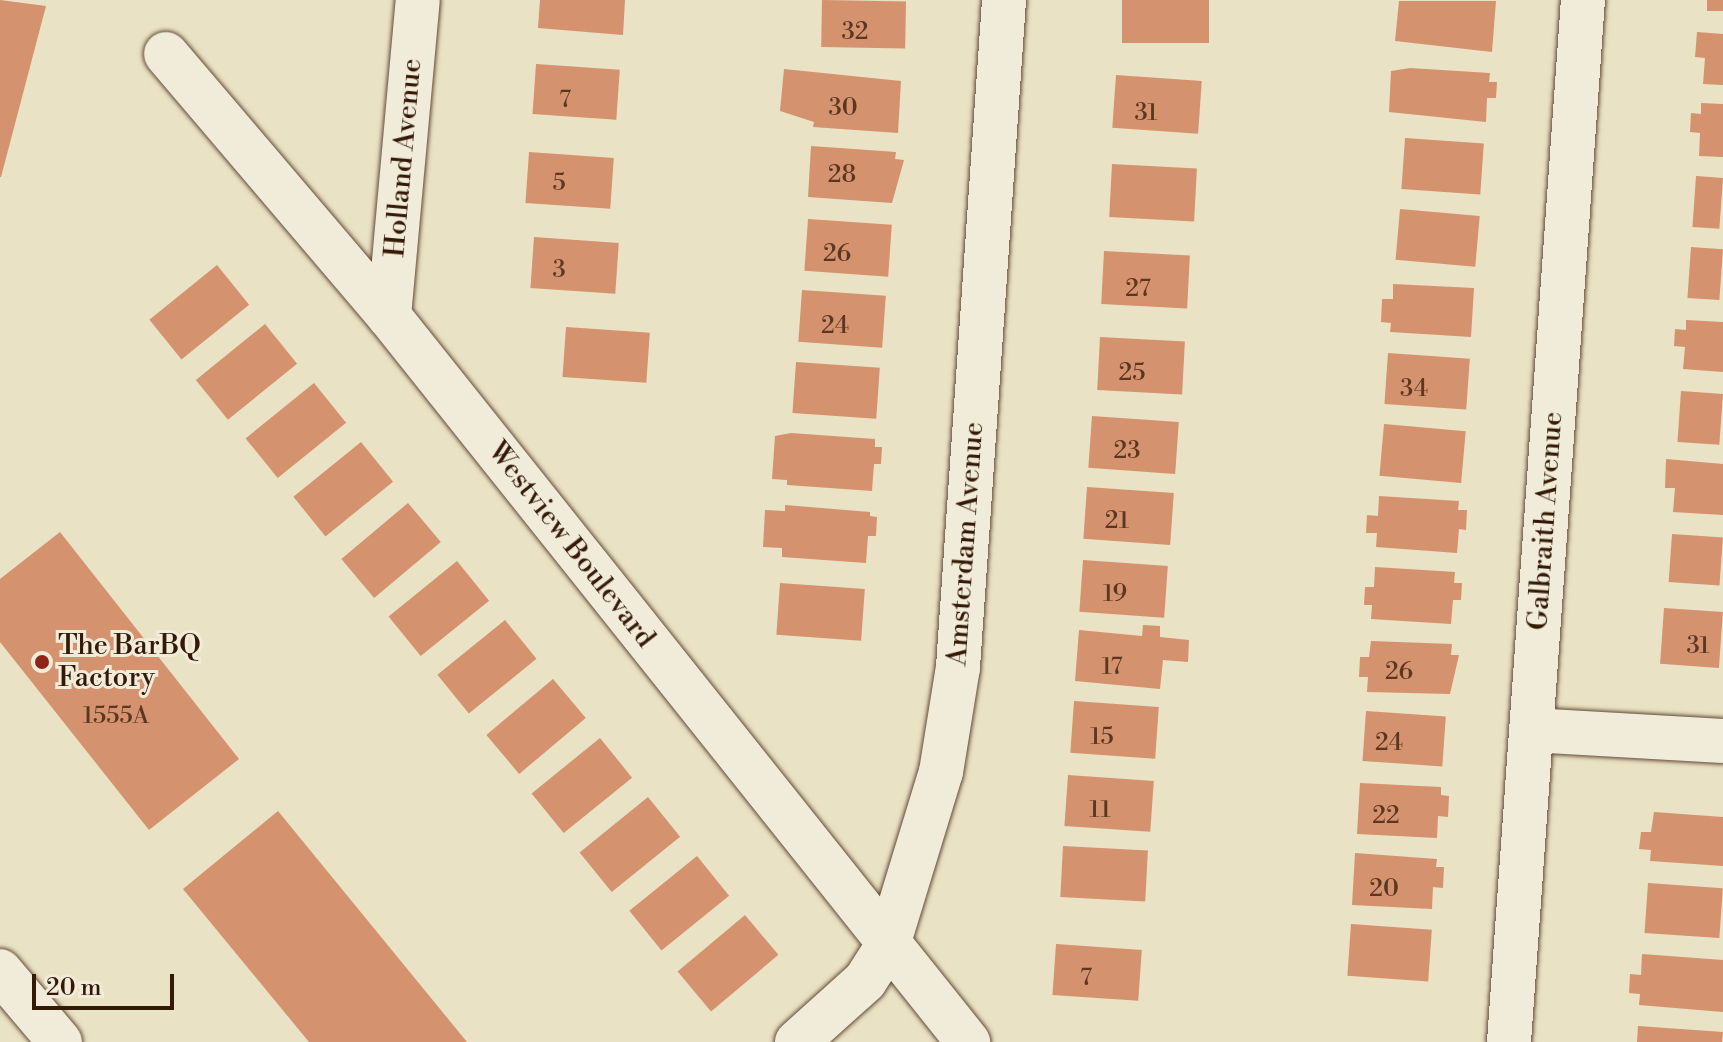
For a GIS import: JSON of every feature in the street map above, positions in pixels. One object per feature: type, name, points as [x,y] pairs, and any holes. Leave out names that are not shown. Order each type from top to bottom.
[{"type":"street","name":"Holland Avenue","points":[[389,316],[418,0]]},
{"type":"street","name":"Amsterdam Avenue","points":[[797,1042],[865,981],[888,945],[941,772],[958,667],[1004,0]]},
{"type":"street","name":"Galbraith Avenue","points":[[1509,1042],[1583,0]]},
{"type":"street","name":"Westview Boulevard","points":[[166,54],[389,316],[968,1042]]},
{"type":"street","points":[[1531,730],[1723,741]]},
{"type":"street","points":[[0,971],[60,1042]]},
{"type":"building","points":[[0,0],[46,6],[1,177],[0,177]]},
{"type":"building","points":[[540,0],[625,0],[623,35],[538,28]]},
{"type":"building","points":[[822,0],[906,1],[905,48],[821,47]]},
{"type":"building","points":[[1122,0],[1209,0],[1209,43],[1122,43]]},
{"type":"building","points":[[1707,0],[1723,0],[1723,11],[1707,11]]},
{"type":"building","points":[[1399,1],[1496,1],[1492,52],[1395,41]]},
{"type":"building","points":[[1697,32],[1723,34],[1723,85],[1703,84],[1705,58],[1695,57]]},
{"type":"building","points":[[536,64],[620,70],[616,120],[533,114]]},
{"type":"building","points":[[1410,68],[1490,73],[1489,82],[1497,82],[1496,98],[1487,98],[1486,122],[1389,112],[1391,71]]},
{"type":"building","points":[[784,69],[901,81],[898,133],[813,127],[814,122],[780,111]]},
{"type":"building","points":[[1116,75],[1202,81],[1198,134],[1112,128]]},
{"type":"building","points":[[1701,103],[1723,104],[1723,157],[1699,156],[1700,133],[1690,132],[1691,113],[1701,114]]},
{"type":"building","points":[[1405,138],[1484,144],[1480,194],[1401,189]]},
{"type":"building","points":[[811,146],[896,152],[895,159],[904,160],[892,203],[808,197]]},
{"type":"building","points":[[529,152],[614,158],[610,209],[525,203]]},
{"type":"building","points":[[1112,164],[1197,168],[1194,221],[1109,217]]},
{"type":"building","points":[[1696,176],[1723,178],[1719,229],[1692,227]]},
{"type":"building","points":[[1400,209],[1480,216],[1475,267],[1396,260]]},
{"type":"building","points":[[808,219],[892,225],[888,277],[804,271]]},
{"type":"building","points":[[534,237],[619,243],[615,294],[530,288]]},
{"type":"building","points":[[1691,247],[1723,249],[1719,300],[1687,298]]},
{"type":"building","points":[[1104,251],[1190,256],[1187,308],[1101,304]]},
{"type":"building","points":[[217,265],[249,305],[181,359],[149,320]]},
{"type":"building","points":[[1393,284],[1474,288],[1471,337],[1390,332],[1391,323],[1381,322],[1382,299],[1393,299]]},
{"type":"building","points":[[802,290],[886,296],[882,348],[798,342]]},
{"type":"building","points":[[1686,320],[1723,322],[1723,372],[1683,369],[1685,347],[1674,346],[1675,329],[1686,330]]},
{"type":"building","points":[[265,324],[297,364],[228,420],[196,380]]},
{"type":"building","points":[[566,327],[650,333],[646,383],[563,377]]},
{"type":"building","points":[[1100,337],[1185,341],[1182,394],[1097,390]]},
{"type":"building","points":[[1388,353],[1470,359],[1466,410],[1384,404]]},
{"type":"building","points":[[796,362],[880,368],[876,419],[792,413]]},
{"type":"building","points":[[314,383],[346,423],[278,478],[246,438]]},
{"type":"building","points":[[1681,391],[1723,394],[1719,445],[1677,442]]},
{"type":"building","points":[[1092,416],[1179,422],[1175,474],[1088,468]]},
{"type":"building","points":[[1384,424],[1466,431],[1461,483],[1379,476]]},
{"type":"building","points":[[791,433],[875,439],[875,447],[882,447],[881,464],[874,464],[872,491],[787,485],[787,480],[772,479],[775,436]]},
{"type":"building","points":[[361,442],[393,482],[325,536],[293,497]]},
{"type":"building","points":[[1666,459],[1723,464],[1723,515],[1673,512],[1675,488],[1665,488]]},
{"type":"building","points":[[1087,487],[1174,493],[1170,545],[1083,539]]},
{"type":"building","points":[[1379,496],[1459,501],[1458,510],[1467,510],[1466,530],[1459,529],[1457,553],[1376,547],[1377,533],[1366,533],[1367,515],[1378,516]]},
{"type":"building","points":[[408,503],[441,542],[374,598],[341,559]]},
{"type":"building","points":[[785,505],[870,512],[870,516],[877,517],[876,536],[868,536],[866,563],[782,557],[782,548],[763,547],[765,510],[785,511]]},
{"type":"building","points":[[60,532],[239,759],[149,830],[0,642],[0,579]]},
{"type":"building","points":[[1672,534],[1723,538],[1720,585],[1669,582]]},
{"type":"building","points":[[1083,560],[1168,566],[1164,618],[1079,612]]},
{"type":"building","points":[[457,561],[489,601],[421,656],[389,616]]},
{"type":"building","points":[[1375,567],[1455,572],[1454,583],[1462,583],[1461,600],[1453,600],[1451,624],[1371,619],[1372,605],[1364,605],[1365,587],[1374,587]]},
{"type":"building","points":[[780,583],[865,589],[861,641],[776,635]]},
{"type":"building","points":[[1664,608],[1723,612],[1719,668],[1660,664]]},
{"type":"building","points":[[505,620],[536,659],[469,714],[437,675]]},
{"type":"building","points":[[1143,625],[1160,626],[1160,637],[1189,640],[1188,662],[1163,660],[1160,689],[1075,681],[1079,630],[1142,636]]},
{"type":"building","points":[[1371,641],[1452,644],[1451,655],[1459,655],[1450,694],[1367,692],[1368,677],[1359,677],[1360,657],[1369,657]]},
{"type":"building","points":[[553,679],[586,718],[519,774],[486,735]]},
{"type":"building","points":[[1074,701],[1159,707],[1155,759],[1070,753]]},
{"type":"building","points":[[1366,711],[1446,717],[1442,766],[1363,761]]},
{"type":"building","points":[[600,738],[632,778],[564,833],[532,793]]},
{"type":"building","points":[[1068,775],[1154,781],[1150,832],[1064,826]]},
{"type":"building","points":[[1360,783],[1441,787],[1441,795],[1449,796],[1448,817],[1438,816],[1437,838],[1357,834]]},
{"type":"building","points":[[648,797],[680,837],[612,892],[580,852]]},
{"type":"building","points":[[278,811],[467,1042],[309,1042],[183,889]]},
{"type":"building","points":[[1654,812],[1723,817],[1723,866],[1650,861],[1651,850],[1639,849],[1641,832],[1651,832]]},
{"type":"building","points":[[1063,846],[1148,850],[1145,901],[1060,897]]},
{"type":"building","points":[[1355,853],[1437,859],[1436,867],[1444,867],[1443,888],[1433,887],[1432,909],[1352,905]]},
{"type":"building","points":[[697,856],[729,896],[661,950],[629,911]]},
{"type":"building","points":[[1648,883],[1723,888],[1719,938],[1645,933]]},
{"type":"building","points":[[745,915],[778,955],[711,1011],[678,972]]},
{"type":"building","points":[[1351,924],[1432,930],[1428,982],[1347,976]]},
{"type":"building","points":[[1056,944],[1142,950],[1138,1001],[1052,995]]},
{"type":"building","points":[[1642,954],[1723,960],[1723,1012],[1639,1005],[1640,994],[1629,993],[1630,974],[1641,975]]},
{"type":"building","points":[[1638,1026],[1723,1032],[1722,1042],[1637,1042]]},
{"type":"place","name":"The BarBQ Factory","points":[[42,662]]}]
